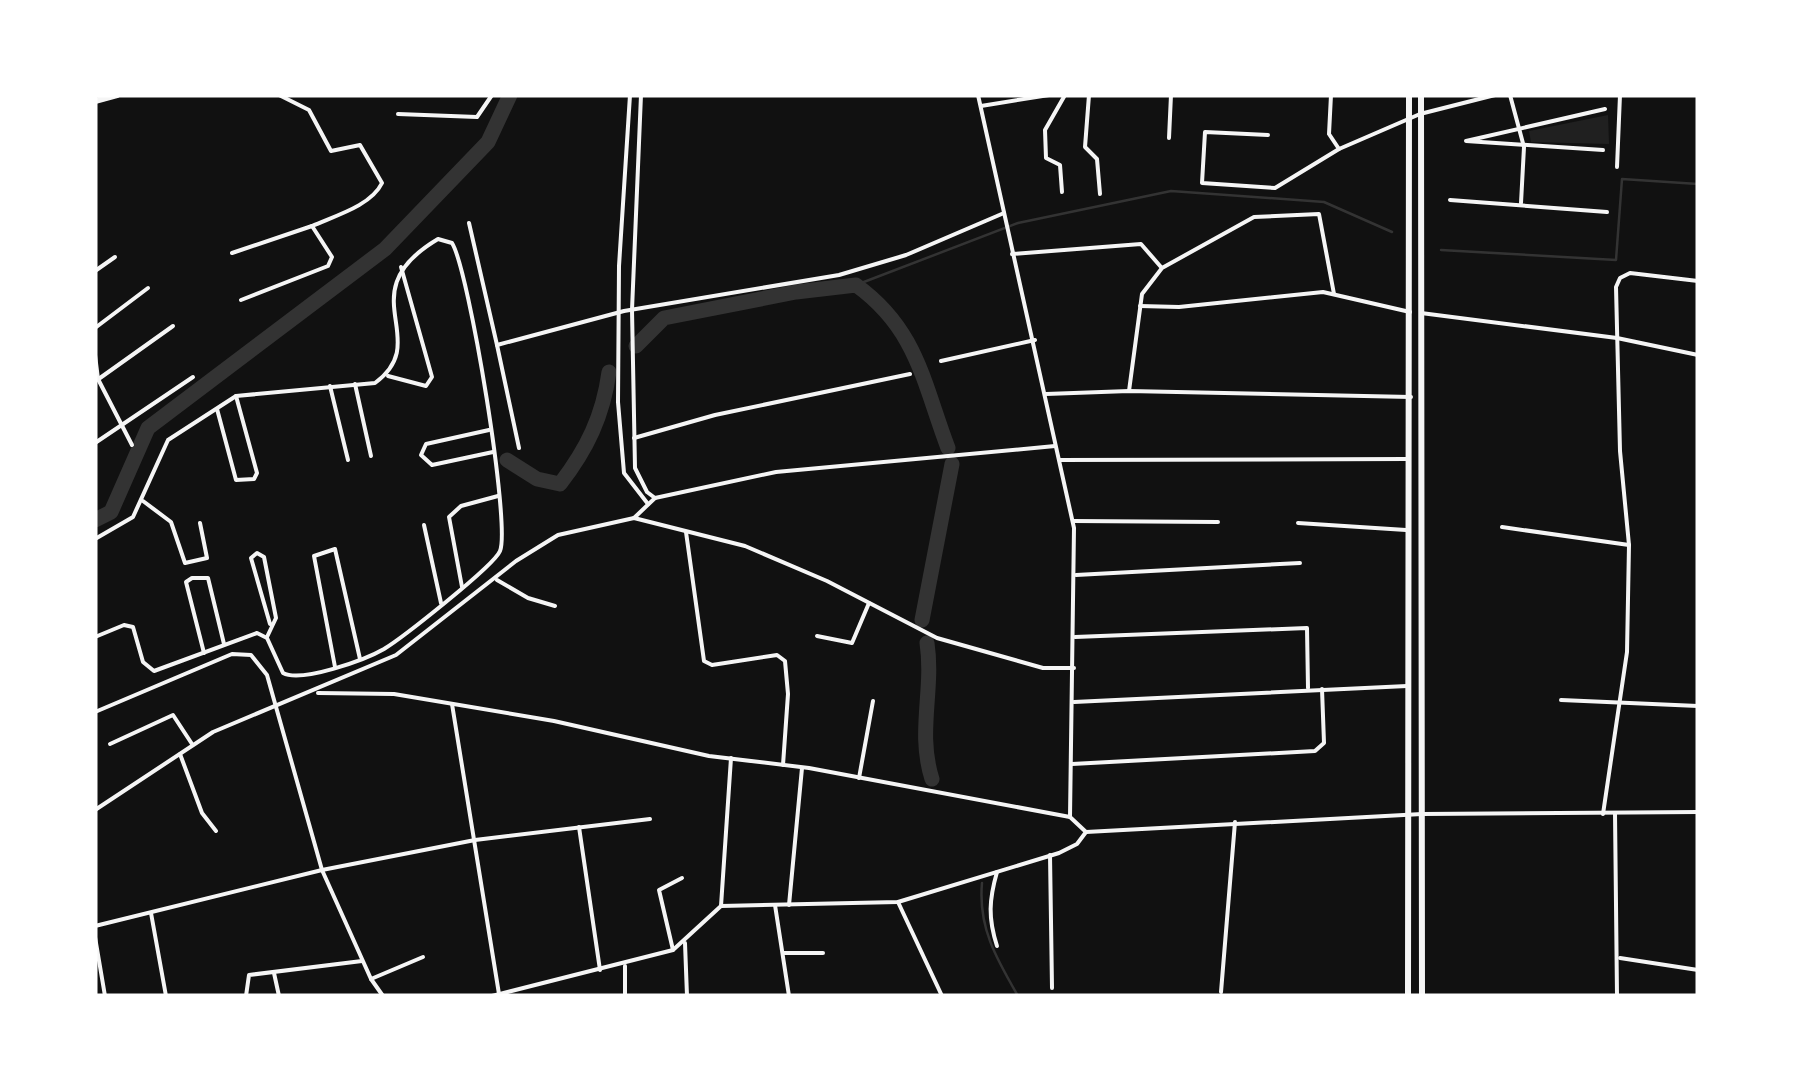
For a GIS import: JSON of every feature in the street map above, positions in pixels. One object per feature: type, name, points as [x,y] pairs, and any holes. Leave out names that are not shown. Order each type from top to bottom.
[{"type":"main road","points":[[95,100],[118,95]]},
{"type":"main road","points":[[1408,996],[1409,95]]},
{"type":"main road","points":[[1421,95],[1422,996]]},
{"type":"street","points":[[232,253],[312,226],[360,204],[377,194],[382,184],[360,145],[331,151],[308,110],[279,95]]},
{"type":"street","points":[[398,114],[438,119],[477,117],[492,95]]},
{"type":"street","points":[[630,95],[617,314],[624,472],[638,496],[648,504]]},
{"type":"street","points":[[641,95],[632,310],[635,468],[647,492],[656,498]]},
{"type":"street","points":[[978,95],[1072,521],[1076,575],[1070,817]]},
{"type":"street","points":[[980,106],[1049,95]]},
{"type":"street","points":[[1062,192],[1060,165],[1046,158],[1045,130],[1066,95]]},
{"type":"street","points":[[1090,95],[1086,147],[1097,159],[1100,194]]},
{"type":"street","points":[[1169,138],[1171,95]]},
{"type":"street","points":[[1331,95],[1329,134],[1339,150]]},
{"type":"street","points":[[1268,134],[1204,132],[1202,183],[1275,188],[1339,150],[1410,122],[1420,114],[1495,95]]},
{"type":"street","points":[[1510,95],[1524,146],[1521,205]]},
{"type":"street","points":[[1617,167],[1620,95]]},
{"type":"street","points":[[1603,150],[1466,141],[1604,108]]},
{"type":"street","points":[[1450,200],[1607,212]]},
{"type":"street","points":[[497,345],[632,310],[839,275],[906,255],[1004,213]]},
{"type":"street","points":[[1128,390],[1145,285],[1162,268],[1254,217],[1311,213],[1323,220],[1334,294]]},
{"type":"street","points":[[469,223],[519,448]]},
{"type":"street","points":[[241,300],[328,266],[332,257],[312,226]]},
{"type":"street","points":[[95,539],[133,517],[168,440],[236,396],[375,383],[386,375],[398,354],[394,296],[401,267],[438,238],[447,240],[458,252],[490,430],[501,550],[493,563],[384,649],[292,678],[280,668],[267,638],[270,624],[251,558],[258,553],[264,557],[273,593],[276,618],[270,624]]},
{"type":"street","points":[[1012,254],[1141,244],[1162,268]]},
{"type":"street","points":[[95,271],[114,258]]},
{"type":"street","points":[[386,375],[413,386],[426,386],[432,377],[401,267]]},
{"type":"street","points":[[1603,814],[1627,652],[1629,545],[1620,451],[1617,338],[1620,278],[1630,274],[1698,281]]},
{"type":"street","points":[[95,328],[148,288]]},
{"type":"street","points":[[1140,306],[1334,294],[1410,312]]},
{"type":"street","points":[[1422,313],[1617,338],[1698,355]]},
{"type":"street","points":[[98,380],[173,326]]},
{"type":"street","points":[[941,361],[1035,340]]},
{"type":"street","points":[[95,356],[98,380],[132,445]]},
{"type":"street","points":[[634,438],[715,415],[910,374]]},
{"type":"street","points":[[95,443],[193,377]]},
{"type":"street","points":[[354,384],[370,456]]},
{"type":"street","points":[[330,386],[348,460]]},
{"type":"street","points":[[1046,394],[1128,390],[1410,397]]},
{"type":"street","points":[[217,409],[236,480],[254,479],[258,473],[236,396]]},
{"type":"street","points":[[490,430],[426,444],[421,455],[432,465],[493,452]]},
{"type":"street","points":[[634,518],[656,498],[776,472],[1055,446]]},
{"type":"street","points":[[1059,460],[1410,459]]},
{"type":"street","points":[[462,587],[449,517],[462,506],[498,496]]},
{"type":"street","points":[[143,501],[171,522],[185,563],[207,558],[200,523]]},
{"type":"street","points":[[95,810],[192,744],[396,655],[497,580],[516,561],[558,535],[634,518],[744,546],[937,638],[1028,664],[1074,668]]},
{"type":"street","points":[[1072,521],[1218,522]]},
{"type":"street","points":[[1298,523],[1411,531]]},
{"type":"street","points":[[424,525],[442,603]]},
{"type":"street","points":[[1502,527],[1629,545]]},
{"type":"street","points":[[686,532],[704,661],[712,665],[777,655],[785,662],[788,694],[782,765]]},
{"type":"street","points":[[335,667],[314,556],[320,551],[334,549],[360,659]]},
{"type":"street","points":[[1076,575],[1300,564]]},
{"type":"street","points":[[204,653],[186,582],[192,578],[208,578],[224,645]]},
{"type":"street","points":[[497,580],[555,606]]},
{"type":"street","points":[[817,636],[852,644],[869,603]]},
{"type":"street","points":[[95,636],[129,625],[143,662],[154,671],[257,634],[267,638]]},
{"type":"street","points":[[1074,637],[1308,628],[1308,688]]},
{"type":"street","points":[[95,712],[232,654],[250,655],[267,675],[322,870],[362,961],[383,996]]},
{"type":"street","points":[[267,675],[280,668]]},
{"type":"street","points":[[1074,702],[1407,686]]},
{"type":"street","points":[[1072,764],[1314,751],[1324,744],[1322,688]]},
{"type":"street","points":[[314,692],[394,694],[452,704],[1070,817],[1086,832],[1422,814],[1698,812]]},
{"type":"street","points":[[1561,700],[1698,706]]},
{"type":"street","points":[[859,778],[873,701]]},
{"type":"street","points":[[452,704],[499,994]]},
{"type":"street","points":[[110,744],[173,716],[192,744]]},
{"type":"street","points":[[179,752],[202,813],[216,831]]},
{"type":"street","points":[[492,996],[625,965],[685,943],[721,906],[731,758]]},
{"type":"street","points":[[790,905],[802,768]]},
{"type":"street","points":[[1615,813],[1620,958],[1617,996]]},
{"type":"street","points":[[95,926],[322,870],[475,840],[650,819]]},
{"type":"street","points":[[1221,992],[1235,822]]},
{"type":"street","points":[[579,827],[600,971]]},
{"type":"street","points":[[721,906],[898,902],[1050,855],[1078,844],[1086,832]]},
{"type":"street","points":[[1050,855],[1052,988]]},
{"type":"street","points":[[997,872],[988,900],[989,921],[997,946]]},
{"type":"street","points":[[673,950],[658,890],[682,878]]},
{"type":"street","points":[[898,902],[942,996]]},
{"type":"street","points":[[775,905],[789,996]]},
{"type":"street","points":[[151,913],[166,996]]},
{"type":"street","points":[[95,938],[105,996]]},
{"type":"street","points":[[685,943],[687,996]]},
{"type":"street","points":[[782,954],[822,953]]},
{"type":"street","points":[[371,979],[423,957]]},
{"type":"street","points":[[1620,958],[1698,970]]},
{"type":"street","points":[[246,996],[249,975],[362,961]]},
{"type":"street","points":[[625,965],[625,996]]},
{"type":"street","points":[[274,972],[280,996]]},
{"type":"shaded area","points":[[1608,115],[1609,144],[1531,142],[1529,131]]},
{"type":"waterway","points":[[95,520],[111,512],[148,428],[385,249],[488,142],[510,95]]},
{"type":"waterway","points":[[1441,250],[1616,260],[1622,179],[1698,184]]},
{"type":"waterway","points":[[856,285],[1018,223],[1171,191],[1324,202],[1392,232]]},
{"type":"waterway","points":[[636,346],[664,318],[796,292],[856,285],[893,320],[916,358],[948,448]]},
{"type":"waterway","points":[[507,460],[537,479],[560,484],[592,431],[609,372]]},
{"type":"waterway","points":[[922,620],[952,464]]},
{"type":"waterway","points":[[927,643],[926,745],[932,779]]},
{"type":"waterway","points":[[982,883],[986,928],[1018,996]]}]
